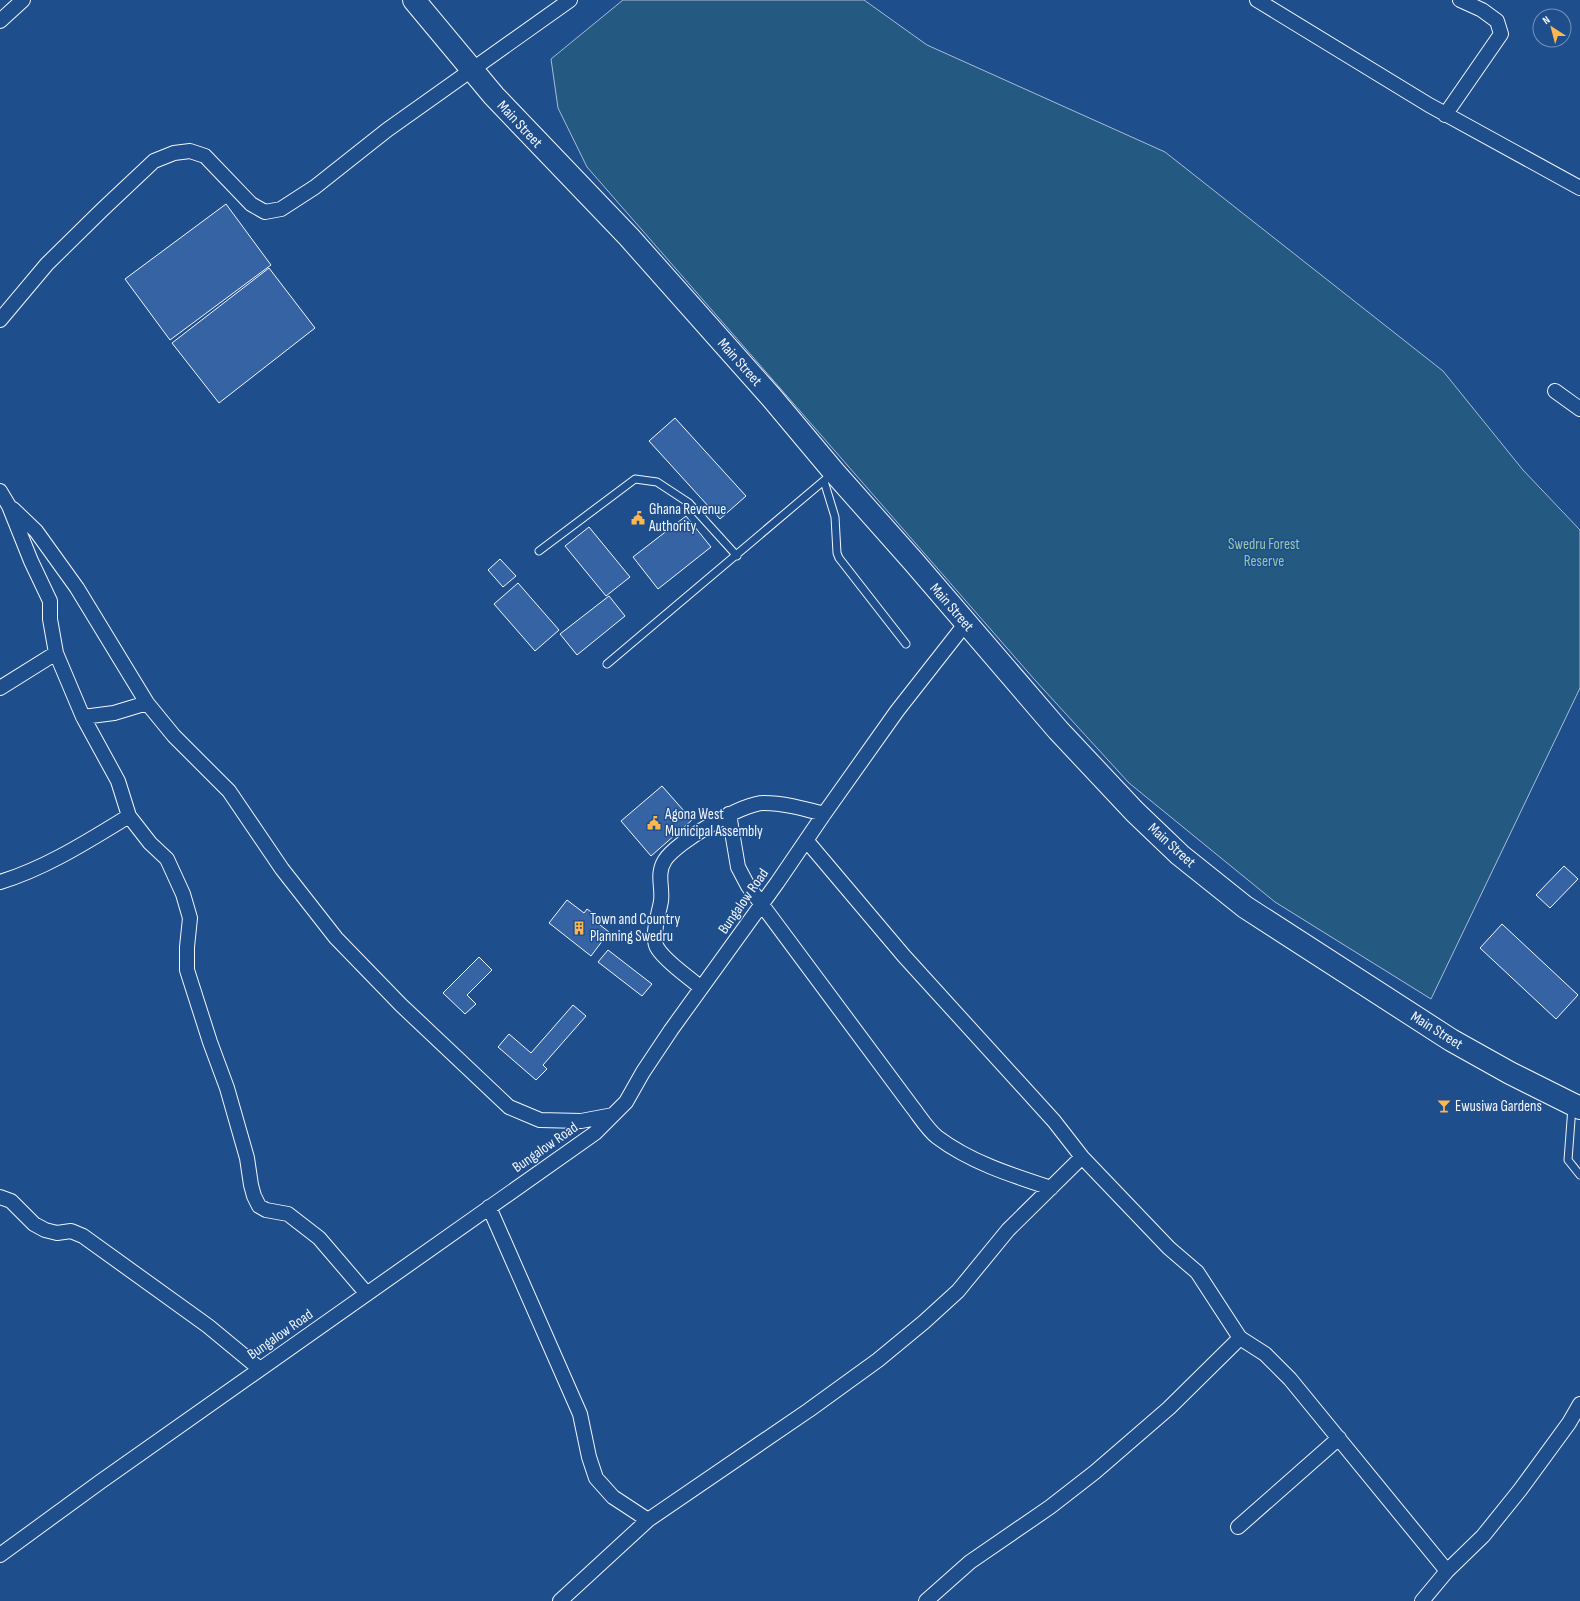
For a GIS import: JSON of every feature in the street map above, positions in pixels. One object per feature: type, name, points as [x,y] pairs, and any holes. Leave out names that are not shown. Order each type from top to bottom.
[{"type":"main road","name":"Main Street","points":[[414,0],[473,68],[499,101],[634,243],[772,398],[829,477],[966,623],[1058,730],[1135,812],[1180,854],[1245,906],[1450,1040],[1510,1073],[1576,1106]]},
{"type":"street","points":[[0,21],[23,0]]},
{"type":"street","points":[[0,320],[48,264],[154,161],[174,153],[190,151],[205,156],[251,204],[265,212],[281,209],[316,187],[387,130],[570,0]]},
{"type":"street","points":[[1257,0],[1445,115],[1580,188]]},
{"type":"street","points":[[1445,115],[1500,34],[1497,21],[1482,10],[1460,0]]},
{"type":"street","points":[[1554,391],[1580,408]]},
{"type":"street","points":[[0,491],[9,506],[31,561],[50,601],[50,619],[56,653],[83,717],[118,781],[129,816],[150,843],[167,859],[183,894],[190,918],[187,947],[187,970],[200,1014],[229,1095],[247,1158],[254,1196],[259,1206],[266,1210],[288,1214],[319,1238],[366,1294]]},
{"type":"street","points":[[9,506],[36,531],[77,588],[146,703],[174,736],[229,791],[282,869],[336,938],[418,1021],[509,1107],[540,1120],[580,1121],[613,1115]]},
{"type":"street","name":"Bungalow Road","points":[[0,1555],[260,1369],[595,1134],[626,1102],[651,1060],[897,711],[966,623]]},
{"type":"street","points":[[0,688],[56,653]]},
{"type":"street","points":[[83,717],[114,713],[146,703]]},
{"type":"street","points":[[701,988],[657,949],[655,937],[661,899],[659,876],[665,860],[694,835],[729,814],[763,802],[824,814]]},
{"type":"street","points":[[729,814],[738,867],[748,886],[913,1108],[936,1136],[968,1156],[1011,1175],[1051,1188]]},
{"type":"street","points":[[0,882],[16,877],[72,851],[129,816]]},
{"type":"street","points":[[806,840],[904,956],[1054,1122],[1082,1157],[1169,1248],[1197,1272],[1240,1338],[1270,1359],[1290,1379],[1447,1571]]},
{"type":"street","points":[[560,1601],[648,1520],[809,1410],[878,1360],[924,1322],[958,1290],[1008,1230],[1082,1157]]},
{"type":"street","points":[[0,1197],[11,1201],[34,1224],[45,1230],[57,1232],[71,1231],[83,1236],[208,1326],[260,1369]]},
{"type":"street","points":[[489,1207],[580,1414],[588,1457],[596,1478],[613,1497],[648,1520]]},
{"type":"street","points":[[926,1601],[970,1562],[1050,1507],[1095,1472],[1169,1408],[1240,1338]]},
{"type":"street","points":[[1422,1601],[1447,1571],[1483,1536],[1520,1490],[1569,1423],[1580,1404]]},
{"type":"street","points":[[1238,1527],[1339,1438]]},
{"type":"lane","points":[[607,664],[829,477]]},
{"type":"lane","points":[[829,477],[835,517],[837,553],[839,558],[906,644]]},
{"type":"lane","points":[[540,551],[635,479],[656,482],[689,503],[737,556]]},
{"type":"lane","points":[[1576,1106],[1568,1160],[1580,1175]]},
{"type":"green space","name":"Swedru Forest Reserve","points":[[623,0],[864,0],[927,45],[1165,152],[1443,371],[1523,470],[1580,530],[1580,688],[1431,999],[1275,902],[1129,783],[1034,679],[587,167],[558,108],[551,59]]},
{"type":"building","points":[[226,204],[271,265],[170,340],[125,279]]},
{"type":"building","points":[[269,268],[315,328],[219,403],[172,343]]},
{"type":"building","points":[[675,418],[746,496],[720,519],[649,441]]},
{"type":"building","points":[[686,516],[711,547],[658,589],[633,557]]},
{"type":"building","points":[[589,527],[630,577],[606,596],[565,546]]},
{"type":"building","points":[[500,559],[516,576],[503,587],[488,570]]},
{"type":"building","points":[[518,583],[559,630],[535,651],[494,604]]},
{"type":"building","points":[[609,596],[625,616],[577,655],[560,634]]},
{"type":"building","points":[[662,786],[692,820],[651,856],[621,821]]},
{"type":"building","points":[[1564,866],[1578,879],[1550,908],[1536,895]]},
{"type":"building","name":"Town and Country Planning Swedru","points":[[567,900],[584,913],[587,909],[598,917],[595,921],[609,932],[591,956],[549,923]]},
{"type":"building","points":[[1502,924],[1578,995],[1556,1019],[1480,948]]},
{"type":"building","points":[[608,950],[652,984],[642,996],[598,962]]},
{"type":"building","points":[[479,957],[492,970],[467,995],[476,1004],[465,1014],[443,993]]},
{"type":"building","points":[[573,1005],[586,1016],[543,1065],[547,1069],[536,1080],[498,1047],[509,1034],[531,1053]]},
{"type":"place","name":"Ghana Revenue Authority","points":[[638,518]]},
{"type":"place","name":"Agona West Municipal Assembly","points":[[654,823]]},
{"type":"place","name":"Town and Country Planning Swedru","points":[[579,928]]},
{"type":"place","name":"Ewusiwa Gardens","points":[[1444,1106]]}]
